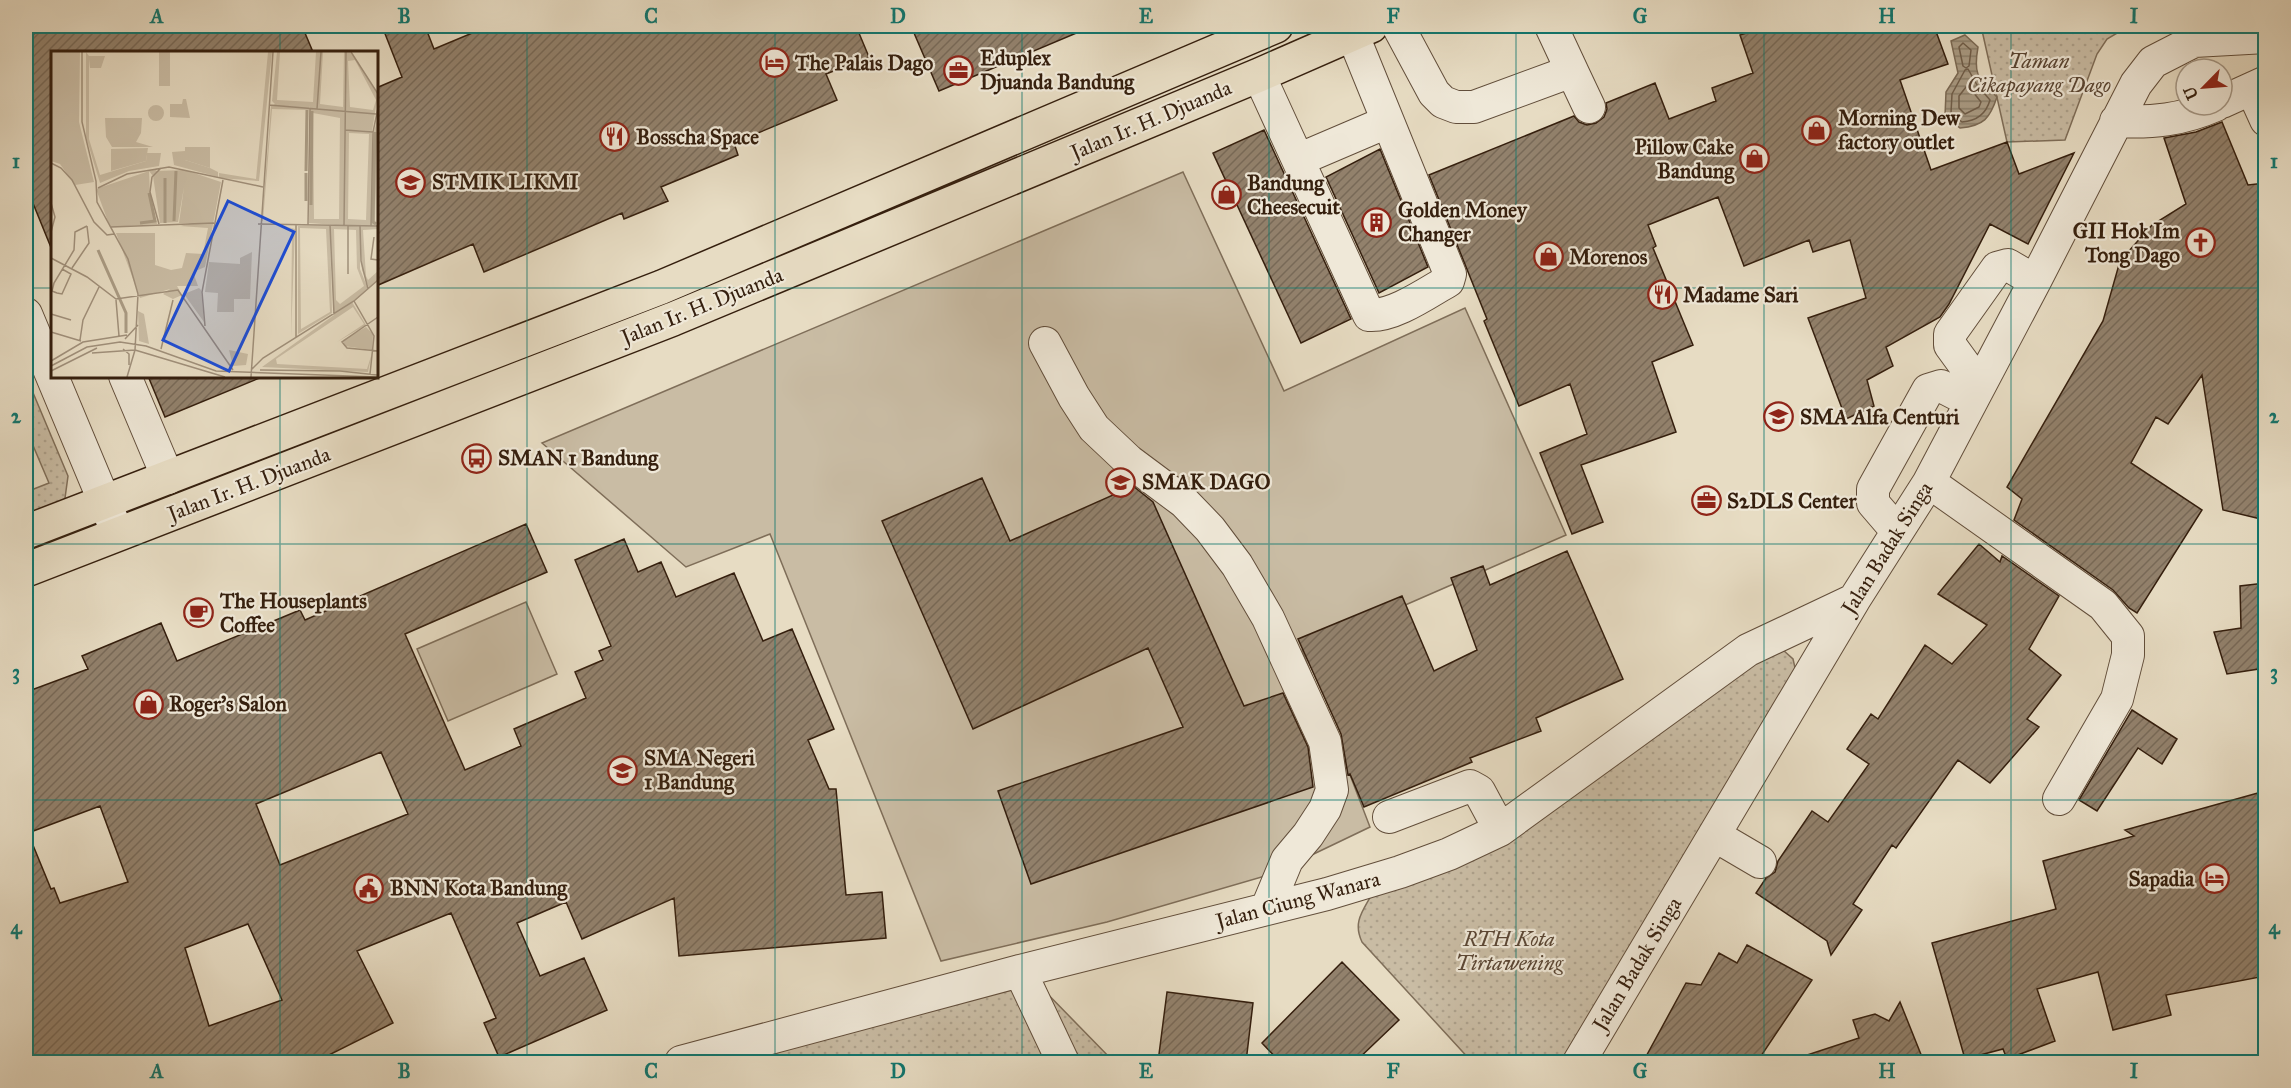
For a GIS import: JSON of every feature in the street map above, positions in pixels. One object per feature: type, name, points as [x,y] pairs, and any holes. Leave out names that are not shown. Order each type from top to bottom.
[{"type":"main road","name":"Jalan Ir. H. Djuanda","points":[[26,532],[662,287],[1276,26]]},
{"type":"main road","name":"Jalan Ir. H. Djuanda","points":[[26,570],[673,319],[1259,75],[1362,29]]},
{"type":"street","points":[[1398,26],[1434,93],[1443,102],[1455,107],[1474,107],[1572,71]]},
{"type":"street","points":[[1551,26],[1589,107]]},
{"type":"street","points":[[1259,75],[1369,315],[1377,316],[1406,304],[1448,281],[1450,274],[1387,122],[1362,29]]},
{"type":"street","name":"Jalan Badak Singa","points":[[1579,1062],[1854,600],[1929,482],[2136,84],[2154,62],[2200,33],[2265,38]]},
{"type":"street","points":[[2234,97],[2258,86],[2265,120]]},
{"type":"street","points":[[2116,121],[2148,123],[2178,117]]},
{"type":"street","points":[[1298,160],[1387,122]]},
{"type":"street","points":[[1975,393],[1950,345],[1950,333],[1997,268],[2008,265],[2035,281]]},
{"type":"street","points":[[26,314],[48,354]]},
{"type":"street","points":[[1046,343],[1074,397],[1094,428],[1129,461],[1184,502],[1210,529],[1237,565],[1268,618],[1325,742],[1332,790],[1325,809],[1308,835],[1287,860],[1267,908]]},
{"type":"street","points":[[57,378],[118,534]]},
{"type":"street","points":[[125,378],[168,478]]},
{"type":"street","points":[[1897,531],[1873,502],[1873,489],[1929,390],[1941,386],[1975,393]]},
{"type":"street","points":[[1929,482],[2103,605],[2128,636],[2128,655],[2116,699],[2059,799]]},
{"type":"street","name":"Jalan Ciung Wanara","points":[[681,1062],[1020,971],[1327,894],[1400,872],[1449,854],[1500,830],[1749,650],[1854,600]]},
{"type":"street","points":[[1389,817],[1470,786],[1479,791],[1500,830]]},
{"type":"street","points":[[1714,835],[1760,862]]},
{"type":"street","points":[[1020,971],[1063,1062]]},
{"type":"green space","name":"Taman Cikapayang Dago","points":[[1981,26],[2129,26],[2107,39],[2097,54],[2065,140],[2007,142]]},
{"type":"green space","points":[[1183,172],[1284,391],[1465,308],[1566,535],[1302,650],[1370,827],[1272,874],[1107,922],[941,961],[770,534],[686,567],[542,443]]},
{"type":"green space","points":[[26,376],[68,476],[65,498],[58,510],[26,528],[26,492],[49,483],[26,429]]},
{"type":"green space","points":[[526,602],[557,674],[448,721],[417,649]]},
{"type":"green space","name":"RTH Kota Tirtawening","points":[[1783,650],[1793,659],[1796,672],[1563,1062],[1472,1062],[1362,942],[1359,935],[1359,922],[1373,892],[1770,651]]},
{"type":"green space","points":[[1034,980],[1114,1062],[736,1062]]},
{"type":"water","points":[[1965,35],[1978,47],[1976,64],[1981,80],[1997,97],[1985,120],[1960,128],[1945,116],[1946,92],[1958,73],[1951,41]]},
{"type":"building","points":[[52,26],[302,26],[313,51],[51,51],[51,248],[26,186],[26,37]]},
{"type":"building","points":[[382,26],[425,26],[434,49],[489,26],[856,26],[869,57],[826,74],[837,100],[734,143],[738,155],[661,187],[668,201],[624,219],[622,213],[484,272],[473,244],[378,285],[378,87],[402,77]]},
{"type":"building","name":"Eduplex Djuanda Bandung","points":[[911,26],[1093,26],[939,91]]},
{"type":"building","points":[[1770,26],[1934,26],[1948,64],[1900,80],[1931,170],[2007,142],[2019,174],[2074,153],[2028,244],[1990,224],[1940,317],[1886,347],[1893,366],[1867,380],[1874,406],[1846,419],[1808,318],[1866,298],[1850,240],[1813,252],[1809,240],[1744,266],[1718,197],[1648,225],[1656,246],[1653,248],[1693,345],[1652,362],[1676,432],[1581,465],[1603,522],[1572,534],[1540,453],[1587,434],[1570,384],[1519,406],[1429,175],[1574,116],[1579,122],[1587,125],[1596,123],[1604,117],[1607,109],[1606,103],[1655,83],[1669,119],[1716,101],[1712,88],[1753,73],[1740,35]]},
{"type":"building","points":[[2222,122],[2248,185],[2265,183],[2265,520],[2223,510],[2202,375],[2168,424],[2156,417],[2131,463],[2202,510],[2137,613],[2129,608],[2113,590],[2014,520],[2022,499],[2007,487],[2103,321],[2120,261],[2152,225],[2186,204],[2164,138],[2196,132]]},
{"type":"building","points":[[1264,130],[1351,319],[1301,343],[1213,153]]},
{"type":"building","name":"Golden Money Changer","points":[[1380,149],[1428,267],[1379,293],[1326,177]]},
{"type":"building","points":[[149,378],[260,378],[165,417]]},
{"type":"building","points":[[982,478],[1010,541],[1133,486],[1153,502],[1244,706],[1283,693],[1308,747],[1313,787],[1031,884],[998,791],[1183,727],[1148,648],[973,729],[882,521]]},
{"type":"building","points":[[526,524],[547,572],[405,634],[465,770],[521,746],[514,729],[586,698],[575,672],[603,660],[599,651],[611,646],[575,560],[624,539],[638,572],[661,562],[676,597],[734,573],[763,641],[792,629],[834,729],[808,740],[829,789],[836,789],[846,895],[882,892],[886,938],[679,956],[674,898],[582,939],[566,902],[517,923],[540,976],[584,958],[607,1010],[499,1057],[484,1023],[496,1018],[451,913],[357,951],[393,1023],[315,1062],[26,1062],[26,692],[88,669],[82,656],[161,623],[177,661],[300,610],[305,620]],"holes":[[[381,752],[408,814],[280,865],[256,804]],[[100,806],[128,882],[60,903],[54,888],[51,889],[28,833]],[[248,924],[282,1000],[209,1026],[185,948]]]},
{"type":"building","points":[[1979,544],[2000,562],[2002,556],[2059,596],[2029,649],[2061,675],[2027,719],[2039,727],[1990,783],[1958,760],[1896,848],[1892,845],[1853,904],[1862,910],[1831,955],[1827,941],[1756,893],[1766,878],[1775,872],[1778,861],[1812,811],[1828,822],[1869,764],[1847,749],[1871,714],[1878,719],[1925,645],[1952,664],[1987,625],[1938,594]]},
{"type":"building","points":[[1567,551],[1623,679],[1536,718],[1541,731],[1470,758],[1472,762],[1364,807],[1350,774],[1348,775],[1341,734],[1298,639],[1402,596],[1434,671],[1477,650],[1451,578],[1483,566],[1490,585]]},
{"type":"building","points":[[2265,583],[2265,668],[2227,674],[2214,632],[2241,628],[2240,586]]},
{"type":"building","points":[[2132,710],[2177,739],[2162,764],[2138,748],[2097,811],[2079,800]]},
{"type":"building","points":[[2265,791],[2265,962],[2258,963],[2260,977],[2166,995],[2171,1015],[2113,1030],[2098,972],[2037,989],[2055,1041],[2007,1059],[2003,1049],[1965,1059],[1932,943],[2056,909],[2043,861],[2134,836],[2125,830]]},
{"type":"building","points":[[1747,945],[1812,980],[1757,1062],[1643,1062],[1686,983],[1701,985],[1719,953],[1737,963]]},
{"type":"building","points":[[1342,962],[1399,1020],[1355,1062],[1280,1062],[1262,1043]]},
{"type":"building","points":[[1167,992],[1253,1003],[1246,1062],[1158,1062]]},
{"type":"building","points":[[1900,1002],[1924,1062],[1802,1062],[1801,1057],[1859,1038],[1853,1020],[1875,1014],[1889,1021]]},
{"type":"place","name":"The Palais Dago","points":[[774,63]]},
{"type":"place","name":"Eduplex Djuanda Bandung","points":[[959,70]]},
{"type":"place","name":"Morning Dew factory outlet","points":[[1817,130]]},
{"type":"place","name":"Bosscha Space","points":[[615,137]]},
{"type":"place","name":"Pillow Cake Bandung","points":[[1755,159]]},
{"type":"place","name":"STMIK LIKMI","points":[[411,182]]},
{"type":"place","name":"Bandung Cheesecuit","points":[[1226,195]]},
{"type":"place","name":"Golden Money Changer","points":[[1377,222]]},
{"type":"place","name":"GII Hok Im Tong Dago","points":[[2201,243]]},
{"type":"place","name":"Morenos","points":[[1548,257]]},
{"type":"place","name":"Madame Sari","points":[[1662,295]]},
{"type":"place","name":"SMA Alfa Centuri","points":[[1779,417]]},
{"type":"place","name":"SMAN 1 Bandung","points":[[477,458]]},
{"type":"place","name":"SMAK DAGO","points":[[1121,482]]},
{"type":"place","name":"S2DLS Center","points":[[1706,501]]},
{"type":"place","name":"The Houseplants Coffee","points":[[199,613]]},
{"type":"place","name":"Roger's Salon","points":[[148,704]]},
{"type":"place","name":"SMA Negeri 1 Bandung","points":[[623,770]]},
{"type":"place","name":"Sapadia","points":[[2215,879]]},
{"type":"place","name":"BNN Kota Bandung","points":[[369,888]]}]
